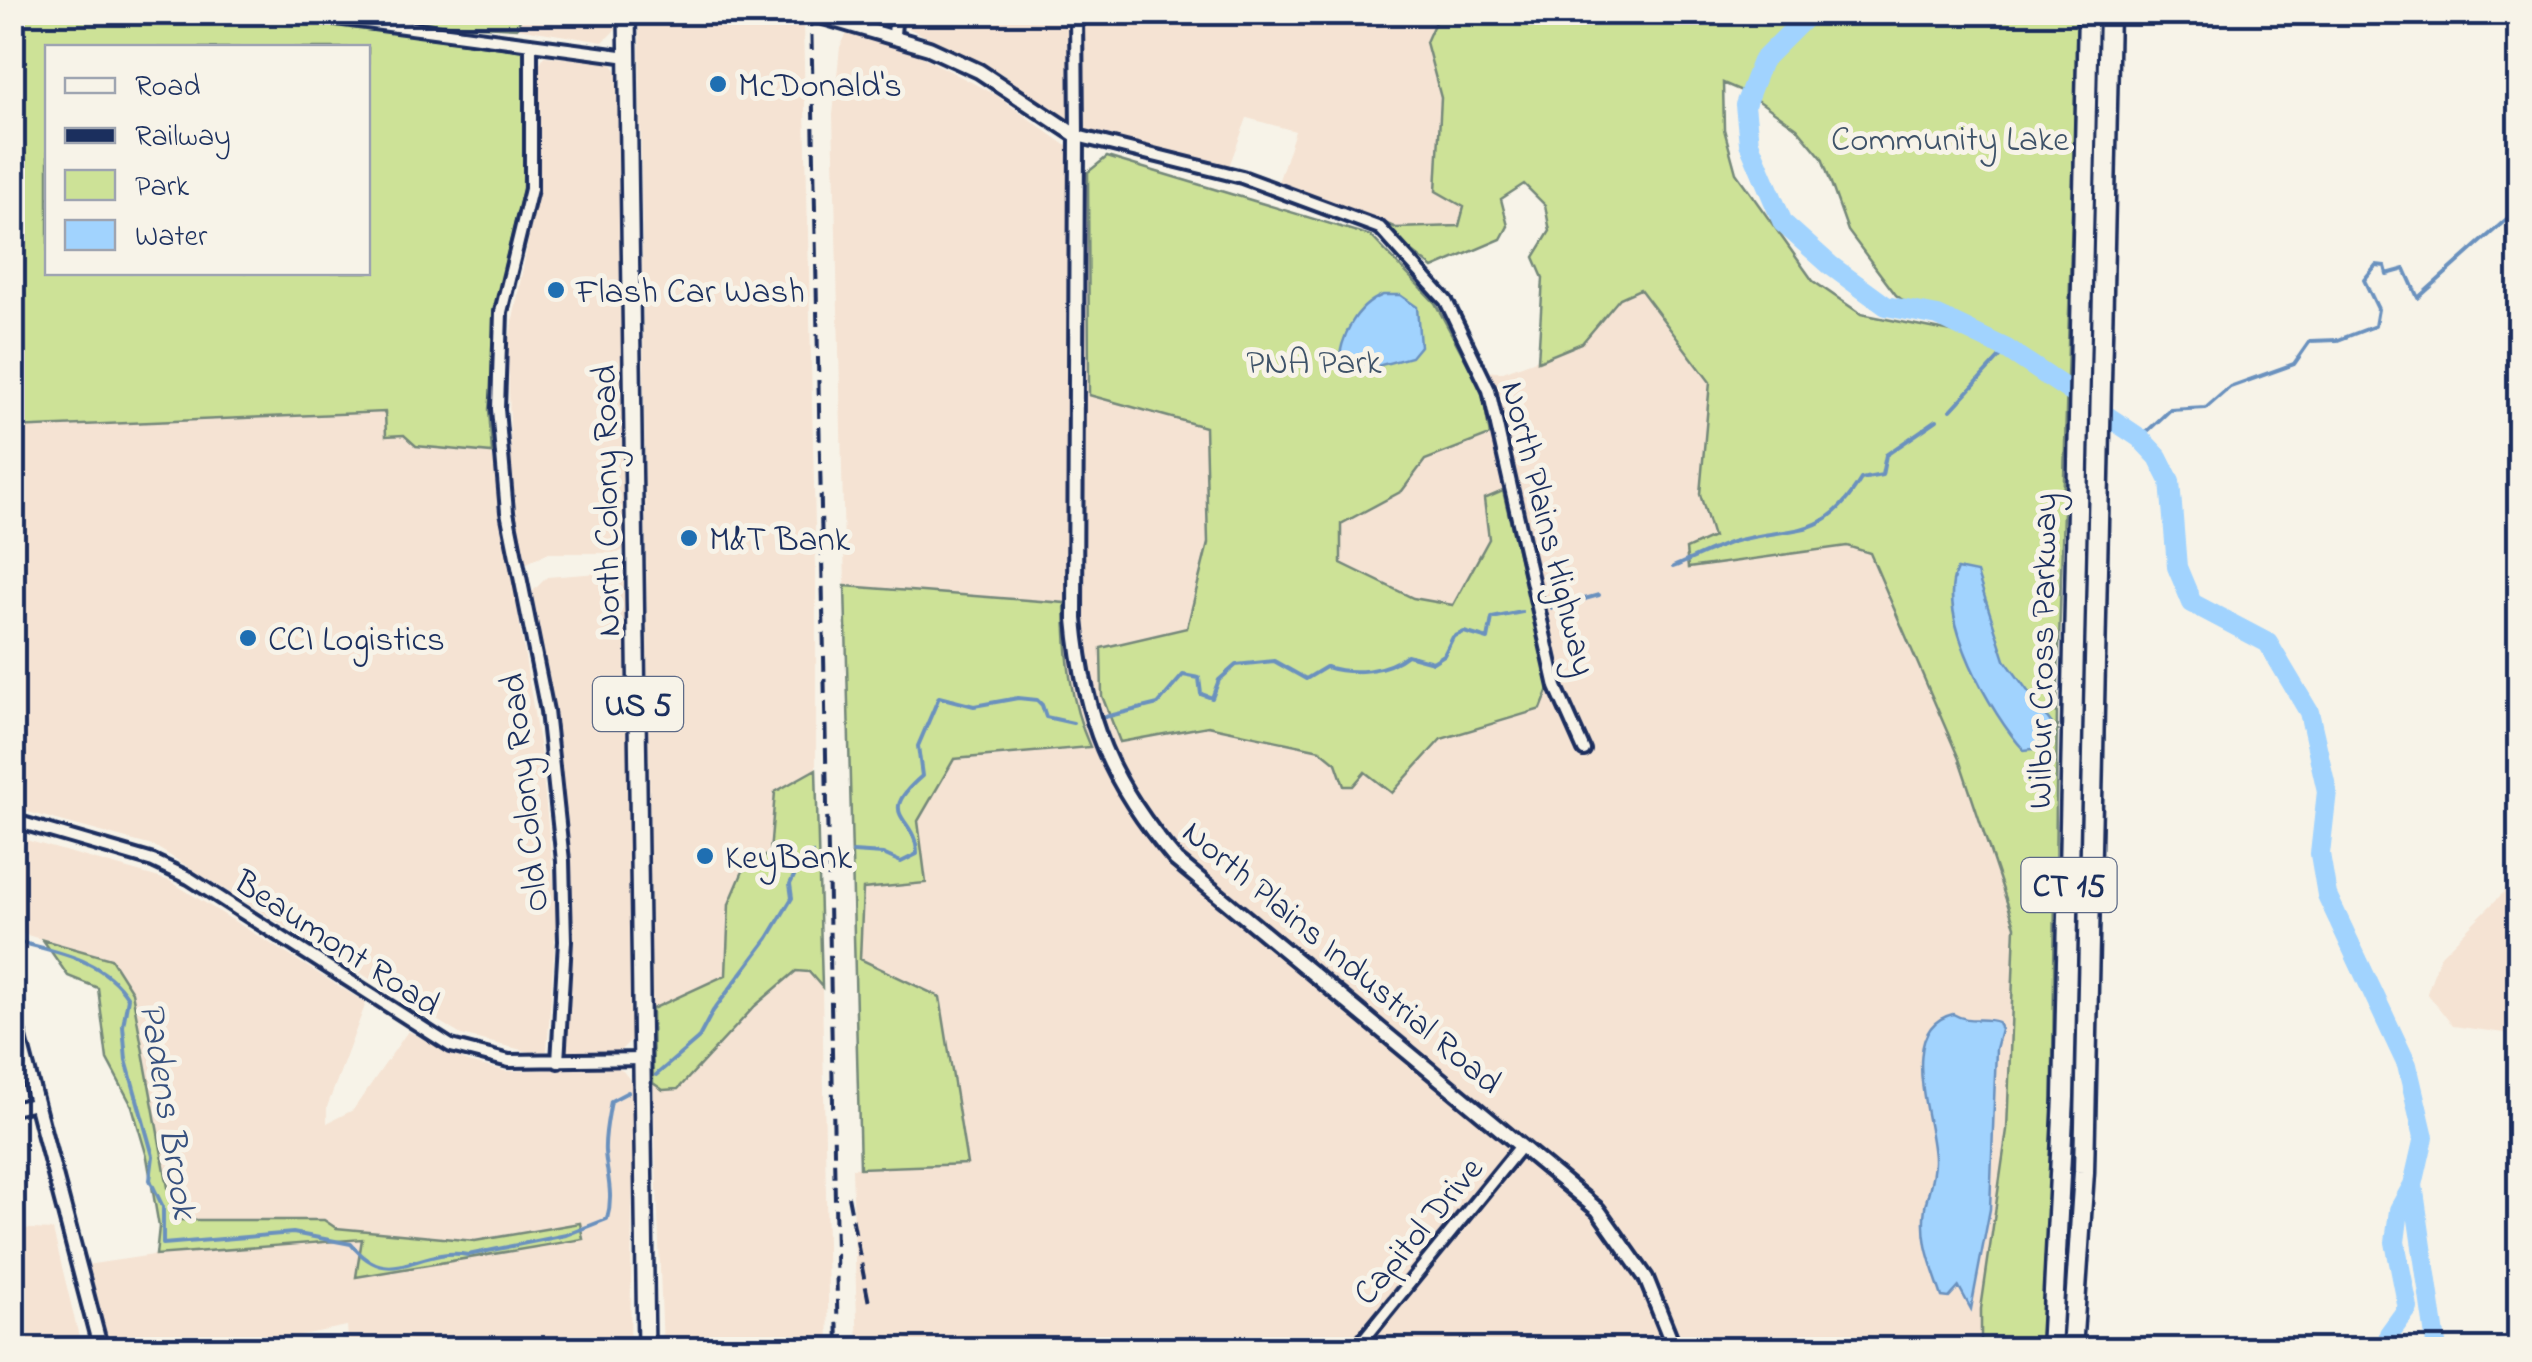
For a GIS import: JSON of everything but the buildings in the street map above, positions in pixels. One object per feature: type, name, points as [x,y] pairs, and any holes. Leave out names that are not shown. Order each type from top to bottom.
[{"type":"highway","name":"Wilbur Cross Parkway","points":[[2051,1350],[2064,1116],[2088,12]]},
{"type":"highway","name":"Wilbur Cross Parkway","points":[[2072,1350],[2084,1172],[2109,12]]},
{"type":"main road","name":"North Colony Road","points":[[628,12],[646,1350]]},
{"type":"street","points":[[291,12],[628,57]]},
{"type":"street","name":"North Plains Highway","points":[[806,12],[888,33],[979,70],[1076,136],[1242,177],[1380,228],[1446,301],[1489,390],[1556,687],[1584,750]]},
{"type":"street","name":"North Plains Highway","points":[[837,12],[875,24],[888,33]]},
{"type":"street","points":[[888,33],[896,12]]},
{"type":"street","points":[[1076,12],[1076,136]]},
{"type":"street","name":"Old Colony Road","points":[[531,44],[531,190],[501,312],[498,409],[507,512],[547,710],[563,861],[565,941],[558,1062]]},
{"type":"street","name":"North Plains Industrial Road","points":[[1076,136],[1075,619],[1083,683],[1105,758],[1146,825],[1176,860],[1598,1210],[1646,1278],[1675,1350]]},
{"type":"street","name":"Beaumont Road","points":[[12,820],[153,861],[189,878],[452,1046],[509,1061],[644,1059]]},
{"type":"street","points":[[12,1011],[100,1350]]},
{"type":"street","points":[[12,1109],[34,1104]]},
{"type":"street","name":"Capitol Drive","points":[[1355,1350],[1521,1146]]},
{"type":"shaded area","points":[[522,13],[616,13],[616,29],[603,42],[517,28]]},
{"type":"shaded area","points":[[639,13],[779,13],[803,23],[816,569],[816,769],[775,793],[770,853],[743,871],[729,904],[726,975],[652,1009]]},
{"type":"shaded area","points":[[853,13],[1439,13],[1426,42],[1441,98],[1440,141],[1464,207],[1460,226],[1396,228],[1390,234],[1277,186],[1295,131],[1247,118],[1228,169],[1093,136],[1066,123],[1001,73],[908,28]]},
{"type":"shaded area","points":[[847,33],[900,45],[996,95],[1067,146],[1088,172],[1089,395],[1206,427],[1467,371],[1503,372],[1582,343],[1620,298],[1640,289],[1710,382],[1700,494],[1713,538],[1688,568],[1847,546],[1870,552],[1959,759],[2016,926],[2007,1130],[1981,1309],[1981,1349],[858,1349],[852,1168],[966,1164],[860,959],[863,888],[918,821],[954,758],[1089,746],[1076,717],[1066,668],[1065,603],[845,586],[833,115],[840,47]]},
{"type":"shaded area","points":[[544,56],[610,62],[618,72],[626,538],[625,549],[618,553],[547,553],[527,563],[522,560],[511,477],[508,346],[538,189],[538,67]]},
{"type":"shaded area","points":[[386,412],[416,446],[492,453],[541,756],[557,914],[547,1051],[530,1052],[461,1035],[156,847],[13,808],[12,428]]},
{"type":"shaded area","points":[[598,573],[626,579],[634,1037],[616,1055],[566,1053],[569,904],[554,727],[530,594],[547,577]]},
{"type":"shaded area","points":[[12,836],[170,881],[366,1003],[327,1107],[327,1123],[353,1110],[408,1031],[468,1062],[506,1071],[615,1067],[623,1071],[634,1085],[630,1349],[349,1349],[347,1326],[233,1349],[108,1349],[86,1265],[220,1245],[363,1238],[357,1276],[583,1238],[580,1223],[475,1241],[335,1228],[324,1220],[174,1220],[132,992],[111,959],[13,931]]},
{"type":"shaded area","points":[[2519,877],[2519,1035],[2453,1026],[2427,993],[2440,956]]},
{"type":"shaded area","points":[[797,971],[809,972],[822,987],[829,1349],[663,1349],[653,1083],[663,1089]]},
{"type":"shaded area","points":[[12,1228],[53,1230],[82,1349],[13,1349]]},
{"type":"green space","points":[[12,13],[254,13],[525,51],[523,190],[505,264],[489,409],[492,453],[416,446],[404,435],[386,436],[385,412],[13,428]]},
{"type":"green space","points":[[409,13],[522,14],[517,28],[410,22]]},
{"type":"green space","name":"Community Lake","points":[[1439,13],[2078,13],[2057,710],[2052,1152],[2040,1349],[1981,1349],[1981,1309],[2007,1130],[2015,926],[1959,759],[1870,553],[1847,546],[1688,568],[1686,549],[1713,537],[1700,494],[1710,382],[1640,289],[1620,298],[1582,343],[1538,361],[1543,278],[1534,257],[1550,231],[1545,205],[1524,184],[1501,199],[1508,226],[1501,239],[1433,268],[1390,234],[1385,223],[1396,228],[1459,226],[1464,207],[1436,191],[1441,98],[1426,42]],"holes":[[[1723,83],[1749,94],[1797,128],[1822,158],[1848,231],[1896,295],[1927,319],[1972,336],[1861,314],[1813,281],[1736,173],[1724,129]]]},
{"type":"green space","name":"PNA Park","points":[[1107,157],[1371,236],[1435,303],[1482,391],[1490,435],[1425,460],[1402,491],[1341,524],[1341,563],[1413,598],[1453,605],[1489,539],[1484,499],[1503,491],[1550,686],[1541,709],[1441,739],[1392,793],[1365,772],[1353,786],[1344,786],[1336,763],[1320,750],[1208,726],[1120,742],[1102,696],[1101,648],[1187,628],[1208,543],[1205,427],[1089,395],[1088,172]]},
{"type":"green space","points":[[845,586],[1065,603],[1070,676],[1077,712],[1090,747],[954,759],[918,821],[926,883],[863,889],[860,959],[940,997],[967,1164],[860,1168]]},
{"type":"green space","points":[[816,769],[822,987],[809,972],[796,971],[755,1006],[678,1089],[663,1090],[653,1083],[652,1009],[726,975],[729,904],[743,871],[770,853],[775,792]]},
{"type":"green space","points":[[43,940],[111,959],[132,992],[174,1220],[324,1220],[336,1228],[475,1241],[580,1223],[583,1239],[356,1277],[362,1239],[156,1255],[159,1227],[147,1157],[132,1106],[107,1059],[98,988],[68,976]]},
{"type":"water","points":[[1383,295],[1400,295],[1417,307],[1420,346],[1411,357],[1344,375],[1338,367],[1351,324],[1364,307]]},
{"type":"water","points":[[1957,569],[1977,573],[2005,660],[2052,724],[2033,749],[2024,750],[2011,734],[1970,664],[1954,612],[1952,589]]},
{"type":"water","points":[[1953,1014],[1998,1022],[2001,1030],[1996,1049],[1990,1209],[1971,1309],[1959,1287],[1949,1298],[1942,1297],[1924,1231],[1934,1161],[1921,1057],[1925,1038],[1935,1023]]},
{"type":"waterway","points":[[1811,12],[1762,61],[1745,105],[1749,143],[1783,223],[1830,265],[1886,306],[1938,316],[2007,349],[2140,438],[2158,457],[2170,481],[2177,567],[2192,603],[2268,643],[2309,712],[2327,791],[2320,854],[2327,895],[2407,1065],[2424,1137],[2413,1185],[2399,1210],[2395,1242],[2408,1308],[2389,1334],[2388,1350]]},
{"type":"waterway","points":[[2140,438],[2170,410],[2206,408],[2230,387],[2294,364],[2310,341],[2338,340],[2375,326],[2378,309],[2364,280],[2376,265],[2385,266],[2387,274],[2405,269],[2418,298],[2509,217],[2520,199]]},
{"type":"waterway","name":"Padens Brook","points":[[1951,410],[2007,349]]},
{"type":"waterway","name":"Padens Brook","points":[[1673,567],[1732,542],[1819,523],[1847,500],[1861,479],[1882,475],[1886,455],[1937,420]]},
{"type":"waterway","name":"Padens Brook","points":[[1552,608],[1599,595]]},
{"type":"waterway","name":"Padens Brook","points":[[1105,717],[1158,704],[1183,675],[1199,678],[1201,694],[1212,698],[1219,680],[1236,665],[1274,661],[1306,679],[1326,667],[1369,670],[1407,655],[1433,662],[1444,655],[1453,637],[1464,632],[1488,639],[1492,618],[1522,612]]},
{"type":"waterway","name":"Padens Brook","points":[[853,852],[883,854],[901,862],[917,854],[899,809],[901,800],[922,776],[918,746],[939,697],[974,706],[1018,698],[1037,700],[1046,717],[1073,723]]},
{"type":"waterway","name":"Padens Brook","points":[[656,1075],[698,1039],[713,1011],[768,938],[792,898],[790,884],[796,872],[812,853]]},
{"type":"waterway","name":"Padens Brook","points":[[12,940],[92,965],[128,998],[123,1026],[126,1060],[153,1156],[150,1180],[163,1207],[163,1244],[293,1233],[351,1244],[365,1258],[392,1267],[433,1256],[468,1255],[566,1235],[607,1219],[610,1194],[605,1139],[611,1101],[628,1092]]},
{"type":"waterway","points":[[2413,1185],[2437,1350]]},
{"type":"railway","points":[[811,12],[838,1350]]},
{"type":"railway","points":[[848,1196],[869,1303]]},
{"type":"place","name":"McDonald's","points":[[718,84]]},
{"type":"place","name":"Flash Car Wash","points":[[556,290]]},
{"type":"place","name":"M&T Bank","points":[[689,538]]},
{"type":"place","name":"CCI Logistics","points":[[248,638]]},
{"type":"place","name":"KeyBank","points":[[705,856]]}]
